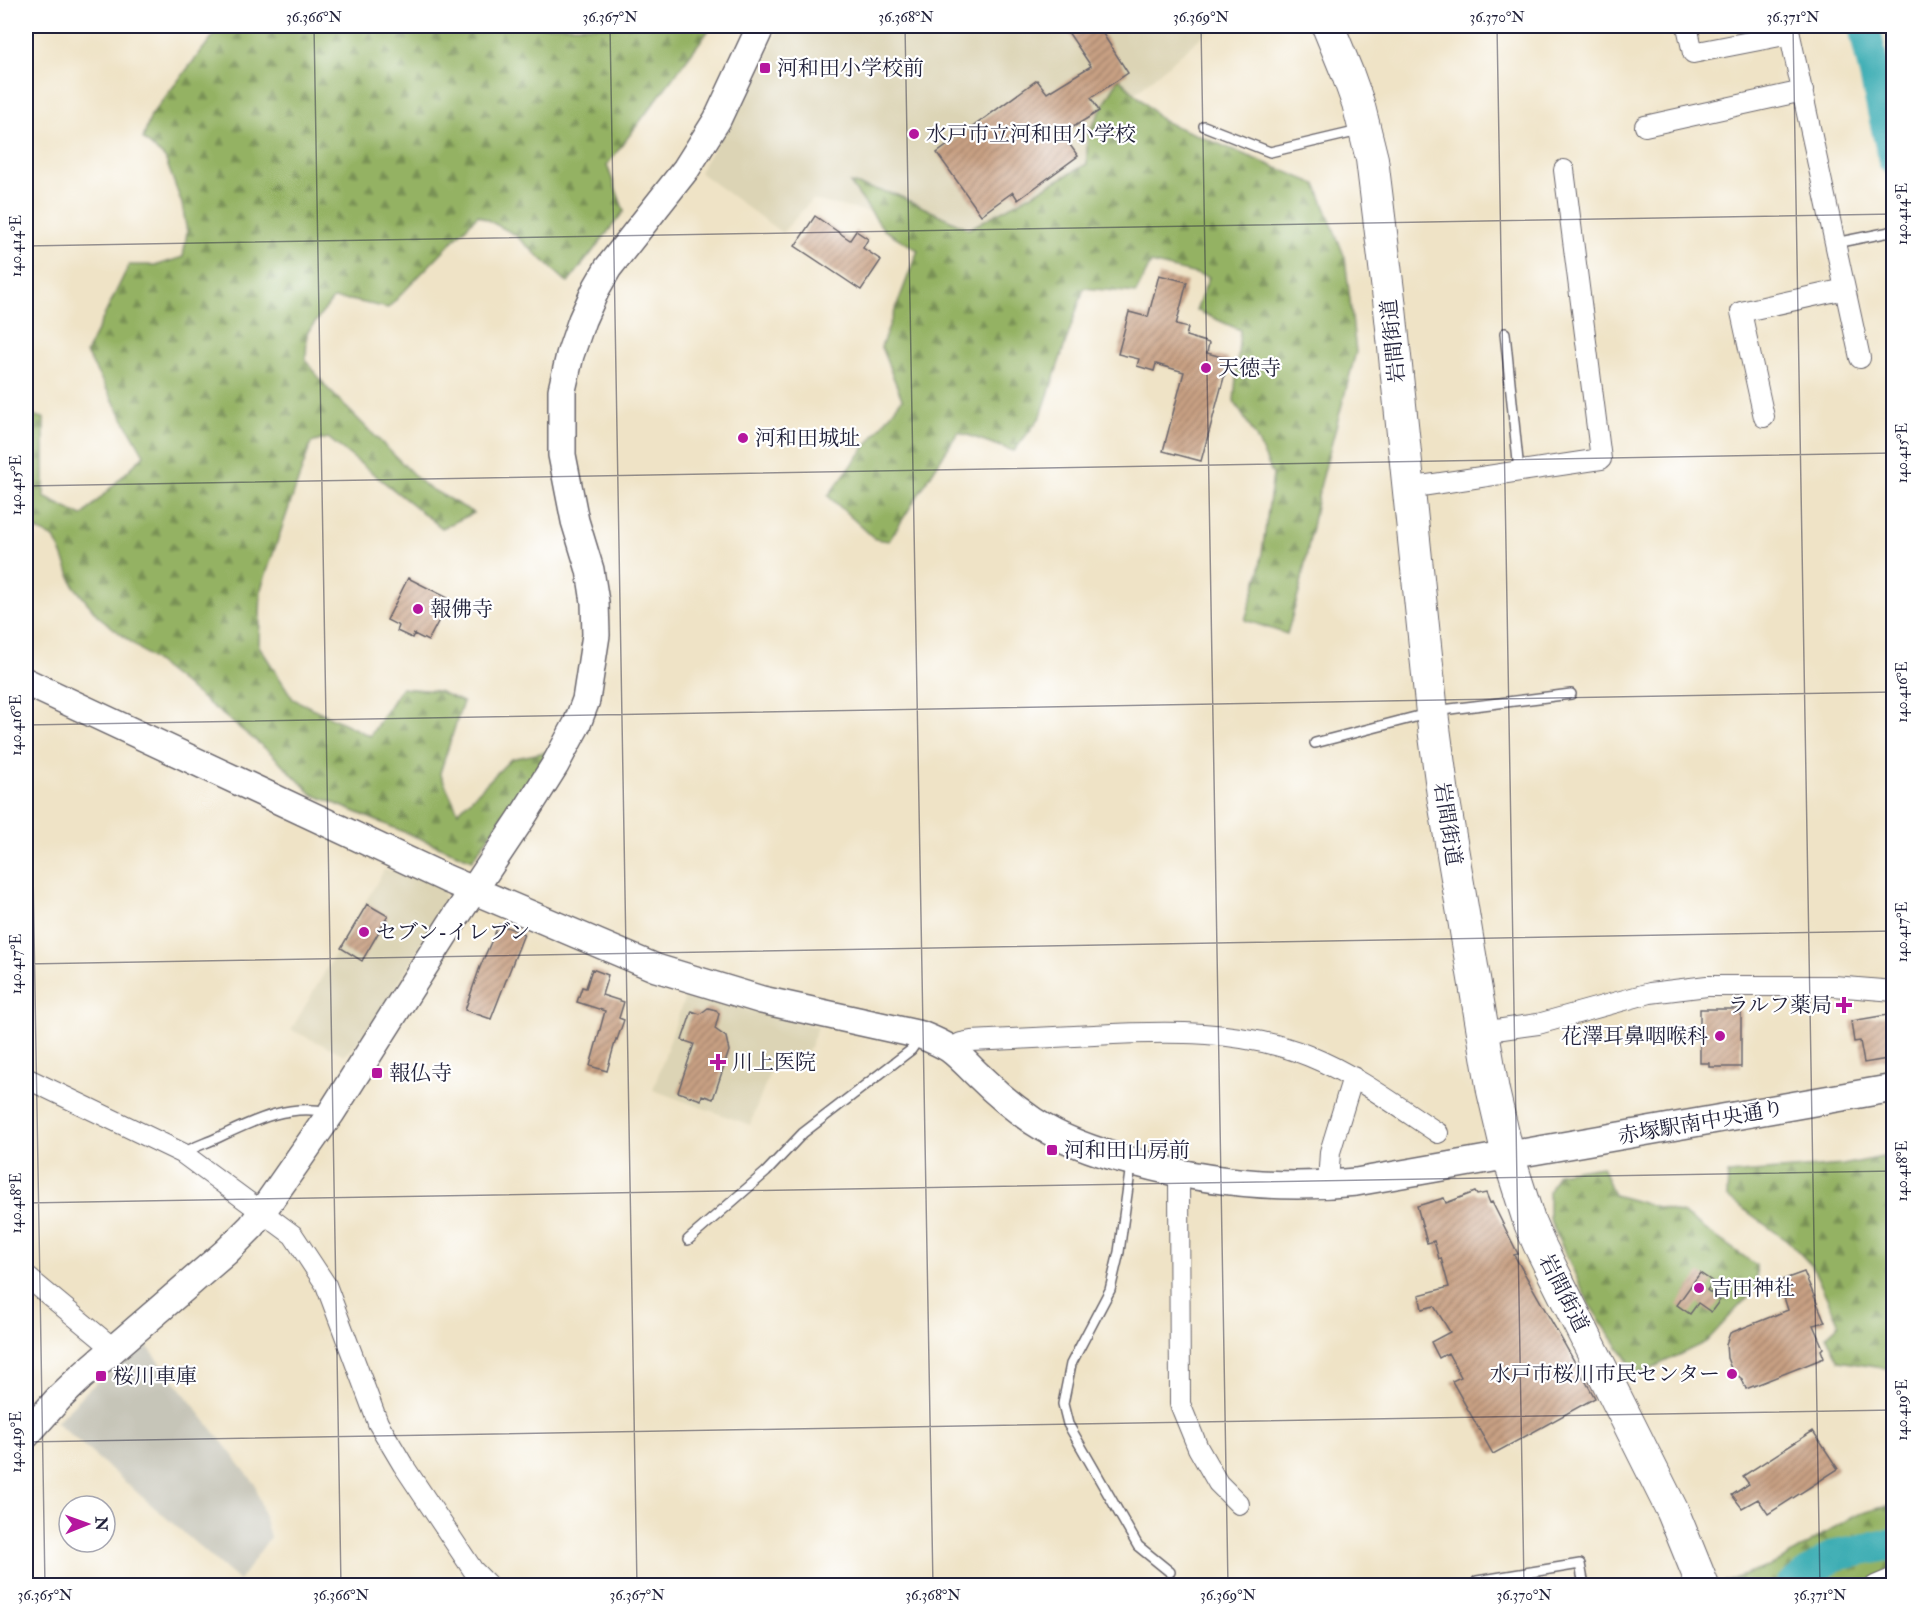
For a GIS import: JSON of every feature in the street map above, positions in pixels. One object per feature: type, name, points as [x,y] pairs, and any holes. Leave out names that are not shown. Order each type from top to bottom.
[{"type":"main road","name":"岩間街道","points":[[1328,26],[1348,75],[1366,129],[1372,159],[1381,226],[1431,713],[1482,1032],[1508,1155],[1529,1221],[1539,1244],[1673,1512],[1703,1586]]},
{"type":"street","points":[[26,1435],[60,1397],[226,1252],[252,1226],[331,1113],[521,819],[555,765],[577,724],[586,700],[596,635],[595,602],[590,570],[566,483],[562,455],[562,390],[582,320],[597,287],[608,268],[686,169],[717,120],[761,26]]},
{"type":"street","points":[[1687,26],[1693,53],[1789,30],[1860,358]]},
{"type":"street","points":[[1645,126],[1803,91]]},
{"type":"street","points":[[1408,488],[1601,459],[1564,170]]},
{"type":"street","points":[[1764,417],[1741,312],[1845,289]]},
{"type":"street","name":"赤塚駅南中央通り","points":[[26,682],[474,890],[656,968],[762,1000],[921,1035],[950,1049],[1002,1098],[1033,1121],[1061,1137],[1106,1155],[1179,1173],[1239,1183],[1328,1184],[1362,1181],[1893,1088]]},
{"type":"street","points":[[1482,1032],[1538,1024],[1650,993],[1707,986],[1834,986],[1893,991]]},
{"type":"street","points":[[950,1049],[971,1041],[1165,1031],[1212,1034],[1256,1041],[1288,1048],[1353,1077],[1438,1133]]},
{"type":"street","points":[[1328,1184],[1330,1152],[1353,1077]]},
{"type":"street","points":[[26,1078],[182,1153],[293,1235],[326,1285],[378,1423],[473,1570],[489,1586]]},
{"type":"street","points":[[1179,1173],[1180,1404],[1198,1448],[1218,1483],[1239,1504]]},
{"type":"street","points":[[26,1276],[114,1348]]},
{"type":"street","points":[[1875,1586],[1893,1578]]},
{"type":"lane","points":[[1204,126],[1270,152],[1366,129]]},
{"type":"lane","points":[[1835,243],[1890,232]]},
{"type":"lane","points":[[1505,333],[1519,471]]},
{"type":"lane","points":[[1315,743],[1431,713],[1571,694]]},
{"type":"lane","points":[[688,1240],[766,1172],[803,1133],[911,1050],[921,1035]]},
{"type":"lane","points":[[182,1153],[252,1120],[276,1113],[315,1109],[331,1113]]},
{"type":"lane","points":[[1132,1161],[1119,1252],[1110,1290],[1071,1364],[1063,1404],[1068,1424],[1138,1546],[1170,1572]]},
{"type":"lane","points":[[1478,1586],[1477,1581],[1580,1564],[1584,1586]]},
{"type":"shaded area","name":"水戸市立河和田小学校","points":[[780,26],[1214,26],[1100,123],[1114,145],[1003,224],[957,231],[812,200],[782,233],[699,172],[756,78]]},
{"type":"shaded area","points":[[384,870],[408,871],[443,887],[445,902],[399,983],[364,1036],[345,1055],[291,1030]]},
{"type":"shaded area","name":"川上医院","points":[[686,993],[818,1027],[801,1069],[776,1056],[750,1125],[653,1090]]},
{"type":"shaded area","points":[[144,1342],[255,1484],[270,1537],[239,1581],[56,1422],[89,1389]]},
{"type":"green space","points":[[221,26],[712,26],[607,165],[624,211],[568,283],[514,234],[478,215],[388,308],[333,299],[307,333],[306,361],[328,389],[424,485],[474,513],[442,528],[328,438],[311,443],[261,589],[259,646],[293,699],[370,736],[401,688],[438,691],[463,702],[440,773],[458,812],[511,759],[550,751],[472,860],[312,794],[271,753],[98,616],[74,586],[54,538],[26,525],[26,414],[44,418],[44,497],[82,516],[144,455],[86,353],[129,265],[158,265],[183,257],[187,232],[182,204],[165,158],[143,139],[151,115]]},
{"type":"green space","points":[[1119,78],[1163,121],[1316,184],[1345,258],[1356,352],[1319,491],[1300,589],[1287,634],[1245,620],[1259,574],[1273,475],[1255,435],[1234,401],[1240,330],[1196,310],[1209,277],[1151,263],[1136,293],[1084,288],[1041,416],[1014,451],[958,432],[889,541],[875,539],[828,496],[902,399],[881,347],[918,250],[884,230],[850,183],[897,195],[969,229],[1087,164],[1087,135]]},
{"type":"green space","points":[[1894,1155],[1893,1378],[1888,1369],[1839,1361],[1826,1336],[1839,1324],[1812,1266],[1789,1242],[1727,1197],[1728,1174],[1843,1165]]},
{"type":"green space","points":[[1602,1166],[1614,1195],[1683,1214],[1756,1265],[1757,1287],[1706,1342],[1637,1375],[1589,1304],[1549,1218],[1549,1191],[1558,1173]]},
{"type":"green space","points":[[1893,1504],[1893,1533],[1838,1543],[1783,1574],[1772,1585],[1726,1585],[1724,1582],[1774,1565],[1853,1516]]},
{"type":"green space","points":[[1893,1556],[1893,1572],[1861,1585],[1808,1586],[1838,1570]]},
{"type":"building","points":[[1064,26],[1115,26],[1103,34],[1128,73],[1091,98],[1099,111],[1062,134],[1078,156],[1018,200],[1013,192],[981,215],[937,153],[1037,80],[1047,93],[1091,66]]},
{"type":"building","points":[[815,216],[850,240],[856,231],[868,239],[863,248],[881,260],[861,290],[795,246]]},
{"type":"building","name":"天徳寺","points":[[1159,275],[1187,282],[1176,325],[1188,328],[1186,336],[1209,343],[1207,353],[1229,359],[1201,461],[1163,451],[1184,372],[1156,364],[1154,371],[1137,366],[1139,359],[1118,354],[1129,312],[1148,317]]},
{"type":"building","name":"報佛寺","points":[[408,578],[450,599],[428,641],[414,634],[412,638],[397,631],[399,626],[387,620]]},
{"type":"building","name":"セブン-イレブン","points":[[367,904],[388,916],[362,961],[341,948]]},
{"type":"building","points":[[499,924],[524,934],[491,1019],[465,1010],[480,967]]},
{"type":"building","points":[[592,969],[608,975],[602,995],[624,1002],[619,1018],[624,1020],[607,1071],[590,1066],[605,1011],[577,1002],[582,987],[586,988]]},
{"type":"building","points":[[708,1008],[716,1010],[719,1014],[715,1029],[726,1037],[729,1051],[713,1099],[702,1095],[701,1100],[678,1092],[694,1044],[682,1040],[692,1011],[700,1014]]},
{"type":"building","name":"花澤耳鼻咽喉科","points":[[1700,1009],[1741,1009],[1741,1067],[1709,1067],[1709,1063],[1700,1063]]},
{"type":"building","points":[[1893,1014],[1893,1058],[1864,1063],[1860,1041],[1854,1042],[1851,1021]]},
{"type":"building","points":[[1475,1192],[1477,1195],[1486,1193],[1490,1203],[1492,1202],[1518,1254],[1514,1255],[1595,1398],[1493,1454],[1452,1381],[1461,1377],[1448,1353],[1439,1358],[1431,1342],[1450,1332],[1434,1306],[1422,1309],[1419,1295],[1449,1287],[1434,1241],[1427,1243],[1417,1206],[1444,1198],[1446,1203]]},
{"type":"building","points":[[1804,1272],[1825,1322],[1813,1325],[1823,1348],[1821,1350],[1824,1358],[1746,1389],[1742,1379],[1732,1371],[1727,1358],[1726,1344],[1730,1333],[1788,1310],[1779,1281]]},
{"type":"building","name":"吉田神社","points":[[1700,1273],[1713,1282],[1707,1290],[1720,1300],[1711,1312],[1698,1303],[1690,1314],[1677,1305]]},
{"type":"building","points":[[1813,1431],[1838,1469],[1768,1514],[1758,1499],[1742,1508],[1732,1495],[1749,1484],[1743,1476]]},
{"type":"waterway","points":[[1864,26],[1894,160]]},
{"type":"waterway","points":[[1791,1586],[1835,1555],[1894,1544]]},
{"type":"place","name":"河和田小学校前","points":[[765,68]]},
{"type":"place","name":"水戸市立河和田小学校","points":[[914,134]]},
{"type":"place","name":"天徳寺","points":[[1206,368]]},
{"type":"place","name":"河和田城址","points":[[743,438]]},
{"type":"place","name":"報佛寺","points":[[418,609]]},
{"type":"place","name":"セブン-イレブン","points":[[364,932]]},
{"type":"place","name":"ラルフ薬局","points":[[1844,1005]]},
{"type":"place","name":"花澤耳鼻咽喉科","points":[[1720,1036]]},
{"type":"place","name":"川上医院","points":[[718,1062]]},
{"type":"place","name":"報仏寺","points":[[377,1073]]},
{"type":"place","name":"河和田山房前","points":[[1052,1150]]},
{"type":"place","name":"吉田神社","points":[[1699,1288]]},
{"type":"place","name":"水戸市桜川市民センター","points":[[1732,1374]]},
{"type":"place","name":"桜川車庫","points":[[101,1376]]}]
